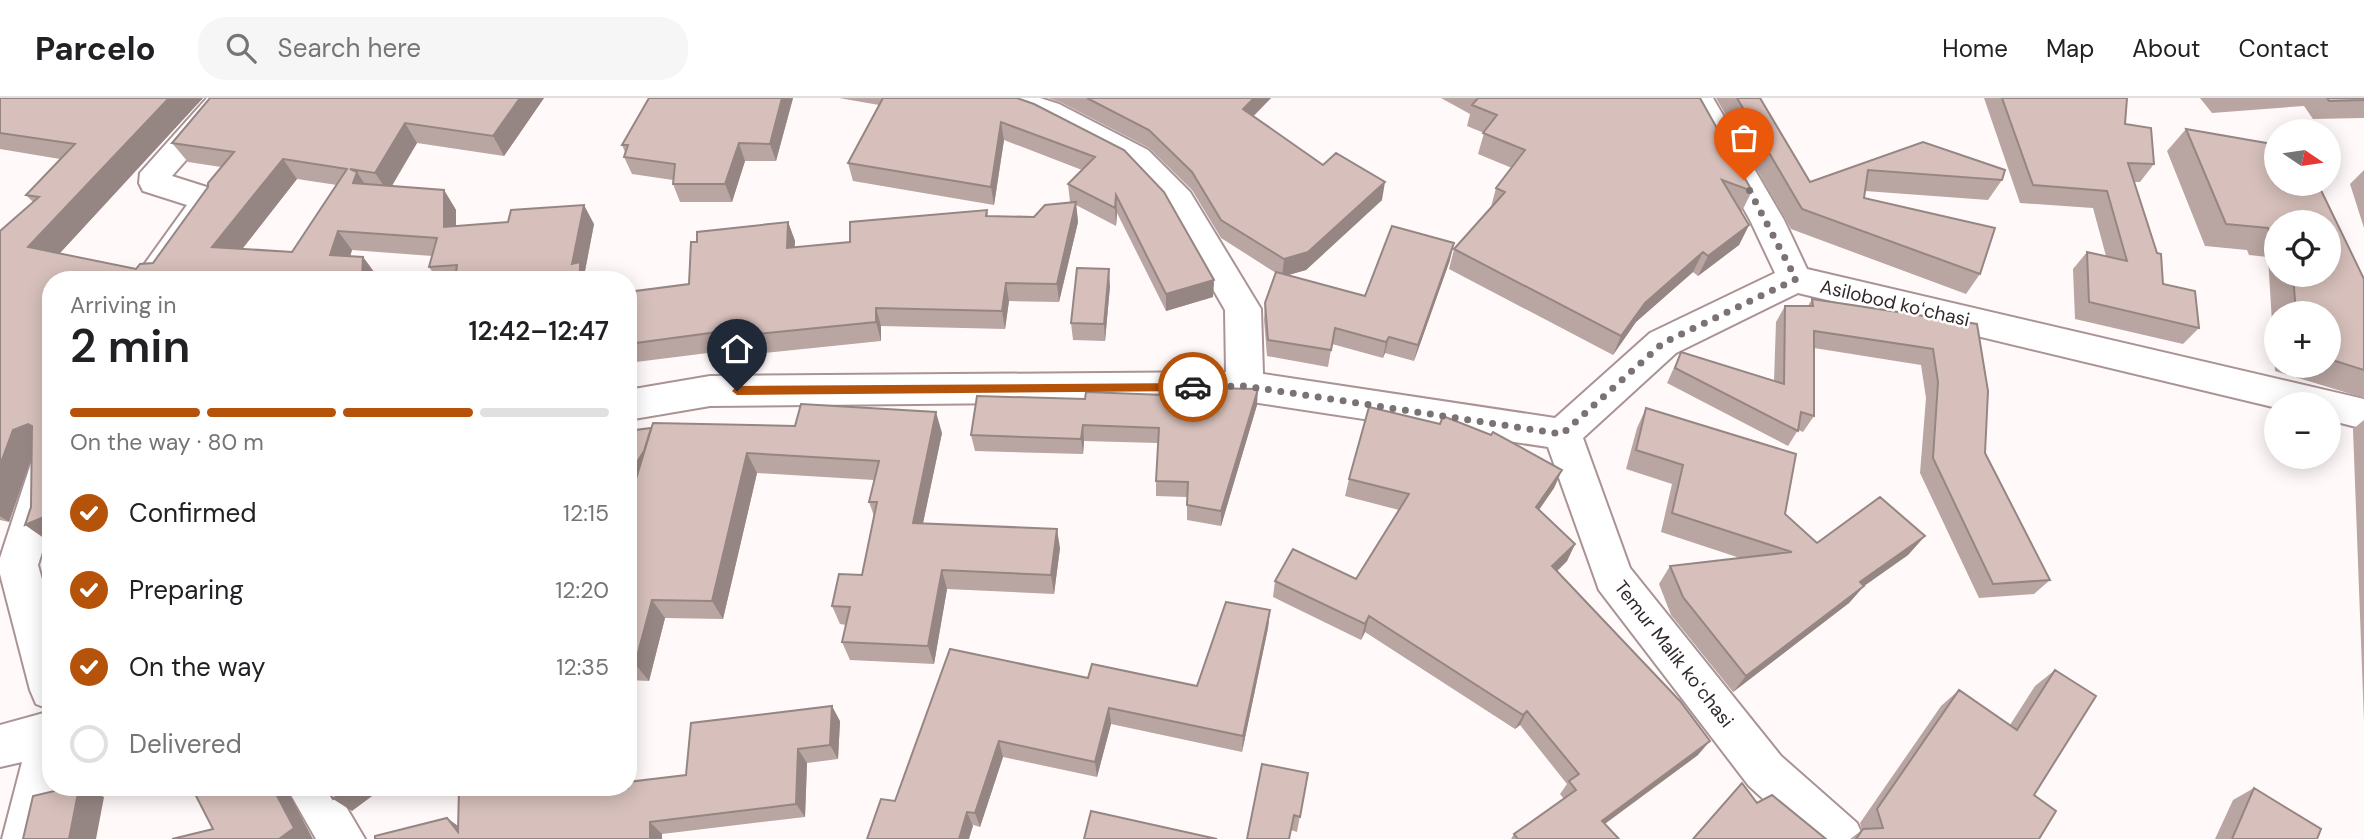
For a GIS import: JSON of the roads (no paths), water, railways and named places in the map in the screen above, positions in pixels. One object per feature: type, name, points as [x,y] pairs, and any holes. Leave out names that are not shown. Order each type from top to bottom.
[{"type":"street","points":[[157,271],[205,205],[201,197],[155,183],[156,173],[225,98]]},
{"type":"street","points":[[1007,98],[1048,112],[1138,158],[1178,200],[1243,309],[1245,386]]},
{"type":"street","points":[[1696,98],[1767,220],[1796,279]]},
{"type":"street","name":"Asilobod koʻchasi","points":[[1562,434],[1663,343],[1796,279],[2273,392]]},
{"type":"street","points":[[637,403],[710,391],[1245,386],[1562,434]]},
{"type":"street","points":[[2341,408],[2364,414]]},
{"type":"street","name":"Temur Malik koʻchasi","points":[[1562,434],[1613,577],[1765,771],[1841,839]]},
{"type":"street","points":[[42,481],[9,559],[42,658]]},
{"type":"street","points":[[0,746],[42,734]]},
{"type":"street","points":[[25,839],[42,766]]},
{"type":"street","points":[[314,796],[342,839]]}]
